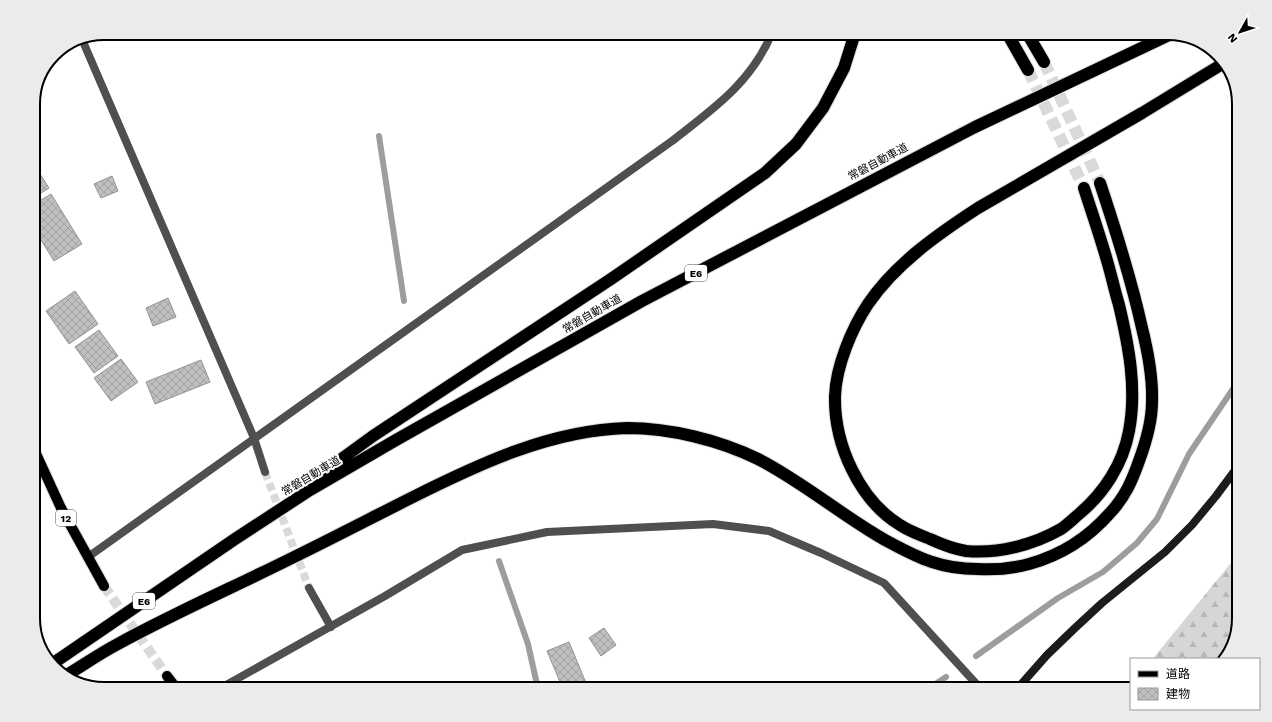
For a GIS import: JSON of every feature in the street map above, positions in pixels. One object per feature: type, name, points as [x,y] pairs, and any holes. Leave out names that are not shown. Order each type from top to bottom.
[{"type":"highway","points":[[235,539],[305,485],[373,436],[611,279],[764,173],[796,144],[823,108],[835,88],[844,68],[853,40]]},
{"type":"highway","points":[[1011,40],[1028,70]]},
{"type":"highway","points":[[1031,40],[1044,62]]},
{"type":"highway","name":"常磐自動車道","points":[[57,661],[235,539],[310,490],[642,301],[975,127],[1158,40]]},
{"type":"highway","points":[[1084,188],[1109,265],[1127,338],[1131,364],[1132,397],[1129,432],[1120,460],[1112,475],[1091,504],[1063,528],[1043,538],[1018,547],[991,551],[965,551],[941,544],[919,535],[899,524],[869,497],[854,474],[843,448],[837,422],[835,395],[841,360],[855,326],[868,304],[884,283],[906,262],[953,224],[1219,66]]},
{"type":"highway","points":[[71,672],[114,646],[185,609],[288,560],[455,476],[490,460],[554,439],[586,432],[628,428],[678,433],[727,446],[758,459],[816,494],[870,532],[930,562],[959,569],[995,570],[1016,568],[1037,562],[1063,551],[1080,541],[1099,525],[1116,506],[1132,481],[1148,436],[1152,404],[1151,366],[1135,295],[1100,183]]},
{"type":"main road","name":"12","points":[[40,462],[62,508],[104,586]]},
{"type":"main road","points":[[167,676],[172,682]]},
{"type":"street","points":[[88,557],[659,150],[717,107],[743,81],[766,47],[769,40]]},
{"type":"street","points":[[83,43],[254,438],[266,472]]},
{"type":"street","points":[[1023,682],[1048,655],[1102,603],[1171,546],[1192,525],[1232,474]]},
{"type":"street","points":[[232,682],[331,627],[462,550],[548,532],[713,524],[769,531],[884,582],[975,682]]},
{"type":"street","points":[[309,588],[331,627]]},
{"type":"green space","points":[[1232,562],[1232,618],[1230,634],[1219,657],[1154,658]]},
{"type":"building","points":[[40,174],[49,188],[40,194]]},
{"type":"building","points":[[112,176],[118,191],[101,198],[94,184]]},
{"type":"building","points":[[51,194],[82,244],[54,261],[40,238],[40,201]]},
{"type":"building","points":[[75,291],[98,324],[69,344],[46,311]]},
{"type":"building","points":[[168,298],[176,317],[153,326],[146,308]]},
{"type":"building","points":[[99,330],[118,356],[94,373],[75,347]]},
{"type":"building","points":[[121,359],[138,382],[111,401],[94,378]]},
{"type":"building","points":[[201,360],[210,382],[155,404],[146,382]]},
{"type":"building","points":[[604,628],[616,645],[601,656],[589,638]]},
{"type":"building","points":[[569,642],[586,682],[560,682],[547,651]]},
{"type":"waterway","points":[[379,136],[404,301]]},
{"type":"waterway","points":[[976,656],[1058,598],[1103,572],[1137,543],[1157,519],[1189,454],[1232,390]]},
{"type":"waterway","points":[[499,561],[528,644],[536,682]]},
{"type":"waterway","points":[[938,682],[946,677]]},
{"type":"tunnel","points":[[1044,62],[1100,183]]},
{"type":"tunnel","points":[[1028,70],[1084,188]]},
{"type":"tunnel","points":[[265,472],[309,588]]},
{"type":"tunnel","points":[[104,586],[167,676]]}]
